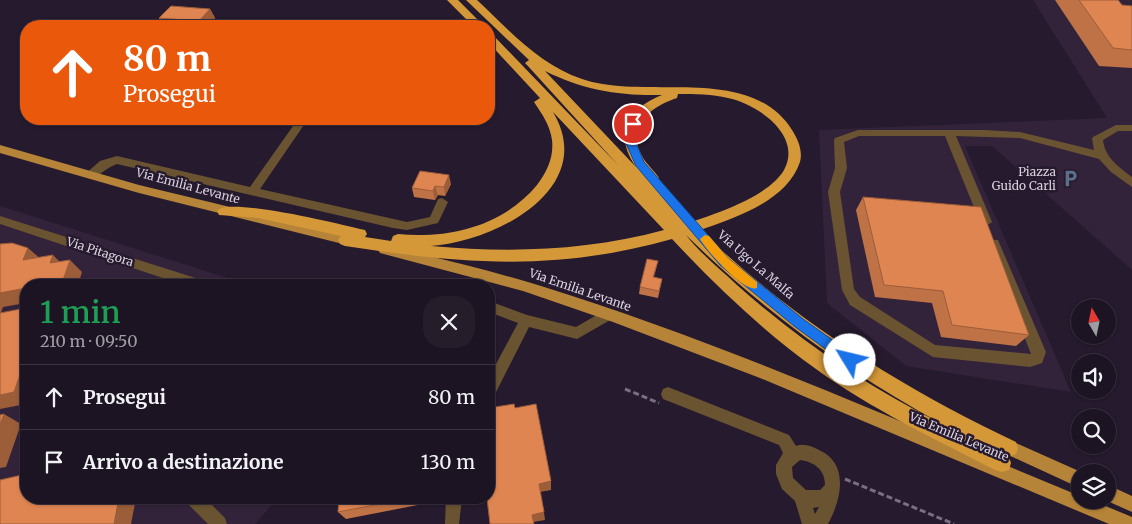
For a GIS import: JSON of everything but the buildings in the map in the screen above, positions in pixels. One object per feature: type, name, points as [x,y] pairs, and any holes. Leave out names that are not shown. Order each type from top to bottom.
[{"type":"highway","points":[[452,0],[472,20]]},
{"type":"highway","name":"Via Ugo La Malfa","points":[[465,0],[486,20]]},
{"type":"highway","points":[[471,0],[493,20]]},
{"type":"highway","points":[[345,240],[442,255],[508,258],[572,254],[652,241],[723,216],[764,195],[786,179],[794,164],[794,145],[781,123],[755,103],[720,91],[605,90],[578,82],[540,64],[495,22]]},
{"type":"highway","name":"Via Ugo La Malfa","points":[[495,28],[525,57],[608,146],[724,262],[798,322],[850,360],[961,426],[1006,456]]},
{"type":"highway","name":"Via Ugo La Malfa","points":[[495,45],[708,268],[750,306],[822,364],[921,422],[1006,456]]},
{"type":"highway","points":[[224,211],[258,212],[334,229],[410,241],[453,238],[494,226],[516,213],[534,196],[556,164],[559,148],[556,130],[547,112],[513,72],[512,63]]},
{"type":"highway","points":[[691,90],[648,105],[633,124],[630,141],[639,163],[724,262]]},
{"type":"main road","name":"Via Emilia Levante","points":[[0,149],[224,211],[345,240],[480,279]]},
{"type":"main road","name":"Via Emilia Levante","points":[[495,283],[607,315],[816,394],[1131,523]]},
{"type":"main road","name":"Via Ugo La Malfa","points":[[1006,456],[1071,477]]},
{"type":"main road","name":"Via Ugo La Malfa","points":[[1006,456],[1071,493]]},
{"type":"main road","points":[[1116,497],[1132,504]]},
{"type":"main road","points":[[1102,509],[1131,523]]},
{"type":"street","points":[[252,192],[299,125]]},
{"type":"street","points":[[1132,128],[1116,128],[1096,139],[1097,147],[1102,156],[1113,168],[1132,183]]},
{"type":"street","points":[[949,133],[1039,352],[1036,359],[1030,361],[933,351],[855,302],[848,290],[834,192],[841,168],[839,140],[858,133],[949,133],[1020,135],[1102,156]]},
{"type":"street","points":[[90,175],[104,164],[116,160],[407,226],[434,220],[442,202]]},
{"type":"street","name":"Via Pitagora","points":[[0,220],[182,279]]},
{"type":"street","points":[[495,308],[526,320],[577,334],[607,315]]},
{"type":"street","points":[[495,379],[526,320]]},
{"type":"street","points":[[668,394],[784,440],[793,455]]},
{"type":"street","points":[[819,524],[827,509],[834,481],[832,473],[822,459],[807,452],[793,455],[784,465],[784,472],[789,487],[802,498],[818,501],[830,494]]},
{"type":"street","points":[[802,498],[810,524]]},
{"type":"street","points":[[200,504],[219,524]]},
{"type":"street","points":[[452,521],[453,504]]},
{"type":"shaded area","points":[[1033,0],[1132,0],[1132,270],[992,146],[965,146],[1071,392],[906,366],[827,303],[819,130],[1107,118]]},
{"type":"shaded area","points":[[0,206],[231,279],[20,279],[20,504],[273,504],[255,524],[0,524]]},
{"type":"slow traffic","points":[[705,239],[724,262],[753,285]]},
{"type":"place","name":"Piazza Guido Carli","points":[[1070,179]]},
{"type":"route","points":[[633,124],[630,141],[639,163],[724,262],[798,322],[850,360]]}]
